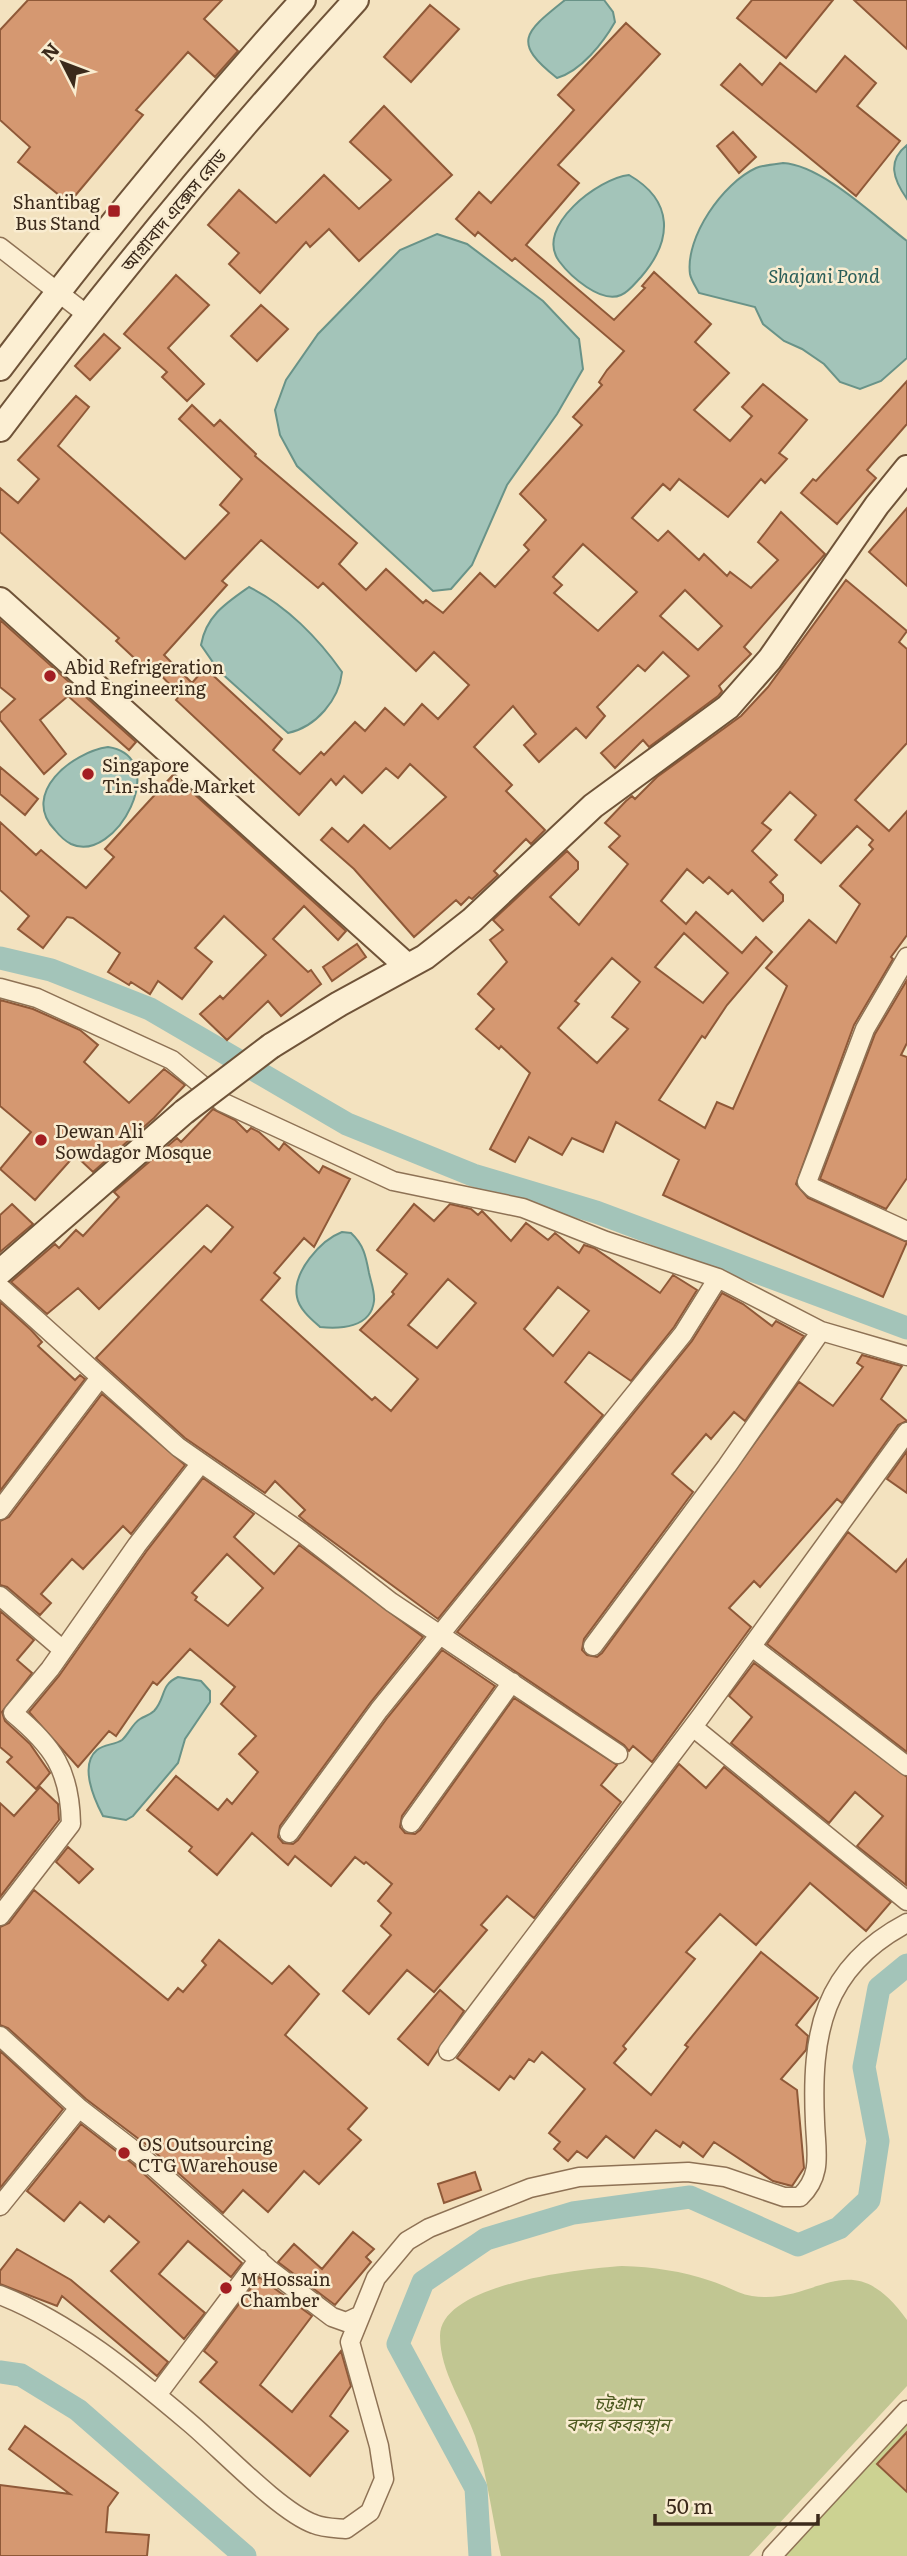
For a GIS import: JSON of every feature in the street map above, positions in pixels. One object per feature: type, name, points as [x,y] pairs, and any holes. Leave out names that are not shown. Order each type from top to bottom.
[{"type":"street","name":"আগ্রাবাদ এক্সেস রোড","points":[[0,368],[58,292],[233,77],[303,0]]},
{"type":"street","name":"আগ্রাবাদ এক্সেস রোড","points":[[0,429],[86,314],[261,103],[356,0]]},
{"type":"street","points":[[0,247],[86,314]]},
{"type":"street","points":[[0,1272],[184,1112],[271,1046],[406,965],[425,957],[472,920],[593,806],[638,770],[728,707],[770,660],[877,505],[907,468]]},
{"type":"street","points":[[0,600],[406,965]]},
{"type":"street","points":[[907,957],[865,1029],[807,1182],[813,1188],[907,1231]]},
{"type":"street","points":[[0,988],[37,998],[172,1060],[222,1102],[382,1176],[435,1192],[473,1196],[523,1208],[606,1241],[718,1278],[821,1331],[880,1345],[907,1356]]},
{"type":"street","points":[[289,1833],[379,1710],[683,1334],[718,1278]]},
{"type":"street","points":[[0,1287],[152,1426],[302,1533],[391,1602],[618,1754]]},
{"type":"street","points":[[593,1646],[735,1455],[821,1331]]},
{"type":"street","points":[[0,1510],[99,1379]]},
{"type":"street","points":[[448,2051],[692,1727],[907,1432]]},
{"type":"street","points":[[0,1916],[71,1824],[66,1780],[56,1755],[13,1713],[201,1463]]},
{"type":"street","points":[[0,1596],[63,1650]]},
{"type":"street","points":[[751,1647],[907,1766]]},
{"type":"street","points":[[411,1823],[512,1682]]},
{"type":"street","points":[[692,1727],[907,1901]]},
{"type":"street","points":[[0,2295],[40,2311],[157,2395],[284,2506],[314,2524],[346,2529],[370,2512],[384,2479],[379,2446],[350,2343],[376,2278],[407,2241],[429,2228],[530,2188],[579,2177],[688,2172],[725,2177],[784,2197],[800,2197],[813,2184],[817,2165],[813,2084],[820,2022],[834,1991],[859,1959],[886,1934],[907,1923]]},
{"type":"street","points":[[0,2036],[79,2108],[140,2155],[259,2259],[332,2318],[346,2322],[359,2316]]},
{"type":"street","points":[[0,2206],[79,2108]]},
{"type":"street","points":[[157,2395],[259,2259]]},
{"type":"street","points":[[772,2556],[907,2410]]},
{"type":"green space","name":"চট্টগ্রাম বন্দর কবরস্থান","points":[[622,2266],[689,2275],[752,2296],[775,2297],[850,2280],[868,2284],[887,2296],[907,2320],[907,2386],[749,2556],[501,2556],[475,2436],[444,2362],[440,2336],[446,2318],[463,2303],[487,2291],[516,2282],[547,2275]]},
{"type":"green space","points":[[907,2421],[907,2432],[877,2464],[903,2488],[907,2484],[907,2556],[783,2556]]},
{"type":"water","points":[[565,0],[604,0],[613,12],[615,22],[590,55],[574,69],[557,78],[533,55],[529,38],[540,21]]},
{"type":"water","points":[[907,145],[907,199],[894,171],[897,157]]},
{"type":"water","name":"Shajani Pond","points":[[783,163],[798,166],[831,182],[907,241],[907,358],[881,381],[860,389],[840,382],[824,364],[784,341],[763,324],[755,307],[699,293],[691,279],[690,259],[694,244],[700,228],[719,198],[743,175],[766,165]]},
{"type":"water","points":[[629,175],[644,185],[661,209],[663,235],[652,263],[632,287],[621,295],[604,296],[578,281],[559,261],[554,248],[555,234],[573,206],[602,185]]},
{"type":"water","points":[[437,234],[467,244],[543,301],[579,339],[583,369],[557,414],[507,485],[472,565],[451,589],[433,591],[297,466],[280,435],[275,410],[286,380],[318,334],[400,250]]},
{"type":"water","points":[[249,587],[289,613],[323,647],[342,672],[331,702],[317,718],[298,730],[288,733],[219,671],[201,645],[212,618]]},
{"type":"water","points":[[108,747],[127,755],[136,769],[137,788],[131,807],[120,825],[105,839],[88,846],[71,844],[58,834],[46,816],[43,803],[47,789],[66,766],[80,757]]},
{"type":"water","points":[[342,1232],[351,1233],[362,1247],[373,1287],[372,1310],[361,1322],[353,1325],[320,1327],[300,1306],[297,1297],[299,1277],[317,1249]]},
{"type":"water","points":[[178,1677],[201,1681],[210,1691],[210,1702],[185,1739],[178,1763],[133,1816],[126,1820],[103,1816],[90,1782],[89,1764],[92,1756],[100,1748],[122,1740],[137,1721],[154,1711],[168,1684]]},
{"type":"building","points":[[28,0],[222,0],[204,19],[238,51],[215,77],[188,52],[136,110],[143,115],[69,203],[18,162],[30,147],[0,120],[0,30]]},
{"type":"building","points":[[752,0],[833,0],[786,58],[737,18]]},
{"type":"building","points":[[854,0],[907,0],[907,49]]},
{"type":"building","points":[[430,5],[459,29],[411,82],[384,57]]},
{"type":"building","points":[[626,23],[660,54],[558,165],[579,183],[526,245],[614,320],[645,288],[642,286],[654,272],[711,324],[695,342],[729,373],[694,410],[730,441],[752,416],[742,407],[763,384],[807,420],[779,453],[787,459],[765,483],[761,479],[728,517],[679,479],[670,490],[663,484],[632,518],[658,541],[668,531],[699,560],[704,554],[727,576],[730,572],[751,588],[778,560],[758,542],[781,512],[825,554],[744,647],[751,654],[719,686],[722,691],[718,696],[649,747],[643,740],[615,768],[601,753],[689,676],[663,652],[645,671],[638,665],[597,707],[605,716],[586,738],[576,728],[539,762],[524,745],[536,734],[513,706],[474,747],[512,785],[506,791],[545,830],[531,844],[526,839],[494,871],[498,875],[472,899],[469,897],[461,905],[456,900],[414,937],[354,869],[321,840],[332,828],[348,842],[364,825],[390,849],[446,797],[410,764],[398,778],[386,768],[362,793],[344,776],[336,785],[331,779],[299,815],[176,700],[180,695],[151,665],[147,670],[116,641],[119,638],[0,532],[0,488],[18,503],[39,479],[18,460],[76,396],[89,407],[58,446],[185,559],[229,513],[220,505],[242,479],[179,419],[192,405],[214,426],[220,420],[256,454],[255,456],[357,543],[339,564],[366,590],[386,569],[423,603],[426,600],[443,613],[480,573],[495,587],[529,550],[524,545],[546,520],[520,494],[582,425],[573,417],[602,385],[599,382],[624,351],[515,258],[512,261],[478,232],[475,236],[456,219],[479,192],[491,203],[574,110],[558,95]],"holes":[[[261,540],[318,588],[323,583],[416,671],[434,652],[469,685],[438,719],[422,704],[404,725],[385,708],[365,731],[355,722],[324,755],[321,752],[300,774],[273,750],[282,739],[205,668],[192,683],[164,655],[227,585],[222,581]],[[583,544],[637,592],[598,631],[554,593],[562,585],[553,577]],[[685,590],[722,626],[698,650],[660,616]]]},
{"type":"building","points":[[845,56],[876,83],[857,106],[900,141],[856,196],[721,85],[740,64],[762,85],[780,63],[816,92]]},
{"type":"building","points":[[384,106],[452,175],[359,261],[329,229],[310,247],[306,242],[260,293],[229,264],[239,253],[208,225],[239,190],[276,223],[324,175],[359,209],[391,180],[350,142]]},
{"type":"building","points":[[733,132],[756,157],[739,173],[717,146]]},
{"type":"building","points":[[176,275],[209,305],[168,348],[204,384],[187,401],[162,377],[167,372],[124,334]]},
{"type":"building","points":[[261,305],[288,329],[257,361],[231,336]]},
{"type":"building","points":[[104,334],[120,348],[90,380],[75,366]]},
{"type":"building","points":[[907,381],[907,424],[867,470],[876,478],[837,524],[801,493],[813,479],[816,481]]},
{"type":"building","points":[[907,508],[907,586],[869,552]]},
{"type":"building","points":[[846,580],[907,631],[899,642],[907,649],[907,743],[855,800],[889,831],[907,811],[907,935],[891,957],[893,959],[854,1025],[796,1184],[808,1198],[907,1242],[883,1297],[663,1195],[679,1160],[616,1122],[603,1152],[572,1138],[562,1155],[529,1137],[515,1162],[490,1149],[530,1073],[501,1046],[499,1049],[476,1029],[494,1009],[478,994],[507,962],[490,940],[503,930],[493,920],[567,851],[578,862],[578,869],[550,897],[579,925],[628,864],[609,847],[620,836],[605,823],[632,796],[635,799],[657,777],[741,716],[768,687]],"holes":[[[790,792],[816,815],[795,840],[821,863],[857,826],[873,840],[869,845],[873,849],[840,886],[860,904],[836,943],[809,920],[766,968],[787,986],[733,1109],[717,1102],[705,1128],[659,1100],[702,1036],[705,1038],[727,1005],[772,952],[756,937],[742,953],[696,912],[686,924],[661,901],[687,869],[703,883],[709,877],[728,894],[732,890],[763,921],[783,901],[783,895],[770,882],[777,875],[752,851],[771,830],[762,823]],[[684,933],[728,973],[703,1003],[655,967]],[[612,958],[640,982],[612,1017],[628,1029],[597,1063],[558,1028],[579,1004],[575,1001]]]},
{"type":"building","points":[[0,620],[136,742],[129,750],[68,696],[40,720],[66,754],[44,774],[0,720],[0,713],[15,699],[0,687]]},
{"type":"building","points":[[0,767],[38,799],[25,815],[0,794]]},
{"type":"building","points":[[173,775],[346,931],[338,940],[304,906],[273,939],[308,972],[311,970],[321,984],[281,1016],[268,1001],[227,1040],[200,1014],[220,996],[223,999],[266,955],[224,916],[195,948],[212,962],[182,999],[158,981],[150,994],[108,972],[120,953],[73,918],[67,917],[43,948],[18,929],[29,916],[0,890],[0,822],[36,855],[41,850],[86,888],[114,857],[105,849]]},
{"type":"building","points":[[357,944],[366,957],[332,981],[323,967]]},
{"type":"building","points":[[907,980],[907,1043],[901,1055],[907,1057],[907,1178],[886,1209],[820,1179],[875,1034]]},
{"type":"building","points":[[0,1000],[33,1009],[80,1030],[98,1045],[84,1062],[129,1103],[164,1069],[185,1085],[154,1118],[93,1172],[75,1155],[35,1200],[0,1169],[31,1132],[0,1106]]},
{"type":"building","points":[[213,1109],[235,1120],[247,1132],[251,1128],[259,1132],[279,1150],[284,1143],[319,1173],[323,1166],[350,1179],[314,1247],[304,1238],[274,1273],[280,1278],[261,1300],[372,1400],[375,1397],[391,1411],[418,1379],[360,1330],[394,1294],[392,1292],[407,1274],[377,1250],[414,1204],[434,1221],[450,1204],[471,1209],[478,1215],[482,1211],[511,1241],[526,1223],[548,1240],[555,1233],[579,1253],[584,1245],[594,1248],[660,1293],[673,1275],[697,1290],[674,1327],[631,1381],[589,1352],[565,1382],[603,1415],[438,1619],[306,1522],[299,1516],[305,1510],[275,1481],[265,1493],[185,1438],[96,1358],[204,1246],[211,1252],[233,1227],[207,1205],[99,1309],[78,1288],[47,1314],[11,1282],[55,1244],[59,1248],[76,1230],[83,1236],[119,1197],[114,1192],[177,1138],[181,1142]],"holes":[[[448,1279],[476,1303],[437,1348],[408,1325]],[[558,1287],[589,1311],[553,1356],[524,1329]]]},
{"type":"building","points":[[12,1204],[33,1224],[0,1252],[0,1215]]},
{"type":"building","points":[[722,1293],[743,1304],[772,1326],[776,1321],[804,1336],[745,1421],[734,1412],[711,1439],[706,1434],[672,1474],[693,1492],[584,1639],[582,1650],[587,1655],[597,1657],[602,1653],[799,1382],[833,1406],[863,1367],[857,1363],[862,1355],[902,1366],[881,1399],[907,1421],[898,1425],[842,1503],[837,1499],[760,1587],[754,1581],[729,1608],[751,1627],[652,1762],[633,1746],[629,1751],[457,1632],[692,1341]]},
{"type":"building","points":[[0,1302],[42,1342],[38,1346],[75,1380],[80,1375],[85,1379],[0,1491]]},
{"type":"building","points":[[102,1394],[185,1465],[131,1534],[123,1526],[83,1569],[72,1559],[41,1594],[51,1603],[40,1615],[7,1587],[0,1585],[0,1521],[9,1517]]},
{"type":"building","points":[[907,1451],[907,1493],[887,1479]]},
{"type":"building","points":[[203,1478],[254,1514],[234,1537],[274,1574],[299,1545],[423,1637],[370,1703],[280,1826],[278,1837],[283,1843],[293,1844],[298,1840],[388,1717],[442,1650],[495,1686],[402,1816],[400,1827],[405,1833],[415,1834],[420,1830],[514,1698],[617,1765],[601,1785],[621,1802],[534,1918],[507,1896],[481,1925],[487,1930],[434,1992],[407,1970],[369,2014],[343,1991],[391,1935],[381,1926],[391,1913],[378,1901],[392,1884],[366,1862],[364,1864],[355,1857],[331,1886],[295,1856],[288,1865],[252,1833],[217,1875],[189,1851],[192,1847],[147,1810],[176,1776],[218,1810],[227,1799],[232,1804],[258,1772],[239,1754],[256,1736],[221,1704],[235,1687],[190,1649],[157,1685],[153,1682],[116,1736],[109,1731],[78,1767],[29,1712],[59,1676],[146,1552]],"holes":[[[227,1554],[263,1588],[228,1626],[195,1600],[197,1597],[192,1593]]]},
{"type":"building","points":[[848,1532],[896,1572],[907,1559],[907,1752],[767,1644]]},
{"type":"building","points":[[0,1611],[34,1640],[17,1660],[32,1673],[2,1712],[5,1721],[30,1744],[50,1773],[36,1789],[7,1762],[12,1757],[0,1747]]},
{"type":"building","points":[[754,1663],[907,1777],[906,1885],[857,1846],[883,1816],[855,1792],[829,1823],[731,1743],[752,1717],[729,1696]]},
{"type":"building","points":[[679,1764],[706,1788],[724,1767],[891,1902],[866,1931],[810,1883],[756,1945],[720,1914],[686,1952],[695,1959],[623,2046],[626,2049],[614,2063],[651,2095],[688,2047],[685,2045],[761,1952],[818,1998],[796,2025],[808,2036],[806,2050],[781,2079],[797,2090],[804,2168],[792,2186],[773,2181],[714,2142],[703,2157],[683,2142],[680,2147],[656,2130],[634,2158],[606,2136],[587,2158],[577,2151],[568,2161],[554,2149],[560,2142],[549,2133],[585,2089],[542,2052],[534,2062],[529,2059],[514,2079],[510,2076],[499,2090],[457,2058]]},
{"type":"building","points":[[40,1787],[58,1804],[59,1820],[0,1897],[0,1803],[14,1816]]},
{"type":"building","points":[[68,1847],[93,1869],[79,1883],[56,1862]]},
{"type":"building","points":[[34,1890],[168,2000],[178,1988],[183,1992],[206,1965],[202,1961],[219,1940],[272,1984],[289,1966],[319,1994],[285,2035],[367,2108],[348,2129],[361,2140],[319,2184],[304,2171],[268,2212],[243,2190],[223,2213],[148,2146],[86,2099],[8,2028],[0,2025],[0,1927],[9,1923]]},
{"type":"building","points":[[440,1990],[464,2011],[428,2065],[398,2039]]},
{"type":"building","points":[[0,2051],[63,2109],[0,2188]]},
{"type":"building","points":[[81,2124],[133,2164],[242,2263],[231,2277],[188,2241],[159,2274],[205,2313],[184,2339],[111,2271],[139,2242],[109,2216],[104,2222],[80,2202],[64,2221],[27,2191]]},
{"type":"building","points":[[475,2172],[481,2190],[444,2203],[438,2184]]},
{"type":"building","points":[[353,2232],[374,2249],[366,2257],[371,2262],[335,2305],[278,2262],[294,2244],[322,2269]]},
{"type":"building","points":[[17,2249],[71,2280],[168,2362],[157,2376],[62,2296],[57,2306],[0,2284],[0,2271]]},
{"type":"building","points":[[259,2277],[312,2316],[260,2385],[292,2412],[341,2351],[351,2386],[330,2416],[348,2431],[310,2476],[200,2382],[217,2362],[204,2351]]},
{"type":"building","points":[[25,2426],[118,2493],[108,2507],[106,2532],[149,2535],[147,2556],[0,2556],[0,2485],[70,2494],[9,2449]]},
{"type":"building","points":[[907,2432],[907,2492],[877,2464]]},
{"type":"waterway","points":[[0,958],[51,970],[150,1009],[347,1124],[473,1175],[596,1212],[907,1328]]},
{"type":"waterway","points":[[480,2556],[476,2488],[398,2344],[423,2282],[486,2239],[573,2213],[690,2197],[798,2245],[839,2228],[869,2200],[878,2141],[864,2067],[879,1988],[907,1965]]},
{"type":"waterway","points":[[0,2372],[21,2375],[78,2410],[245,2556]]},
{"type":"place","name":"Shantibag Bus Stand","points":[[114,211]]},
{"type":"place","name":"Abid Refrigeration and Engineering","points":[[50,676]]},
{"type":"place","name":"Singapore Tin-shade Market","points":[[88,774]]},
{"type":"place","name":"Dewan Ali Sowdagor Mosque","points":[[41,1140]]},
{"type":"place","name":"OS Outsourcing CTG Warehouse","points":[[124,2153]]},
{"type":"place","name":"M Hossain Chamber","points":[[226,2288]]}]
